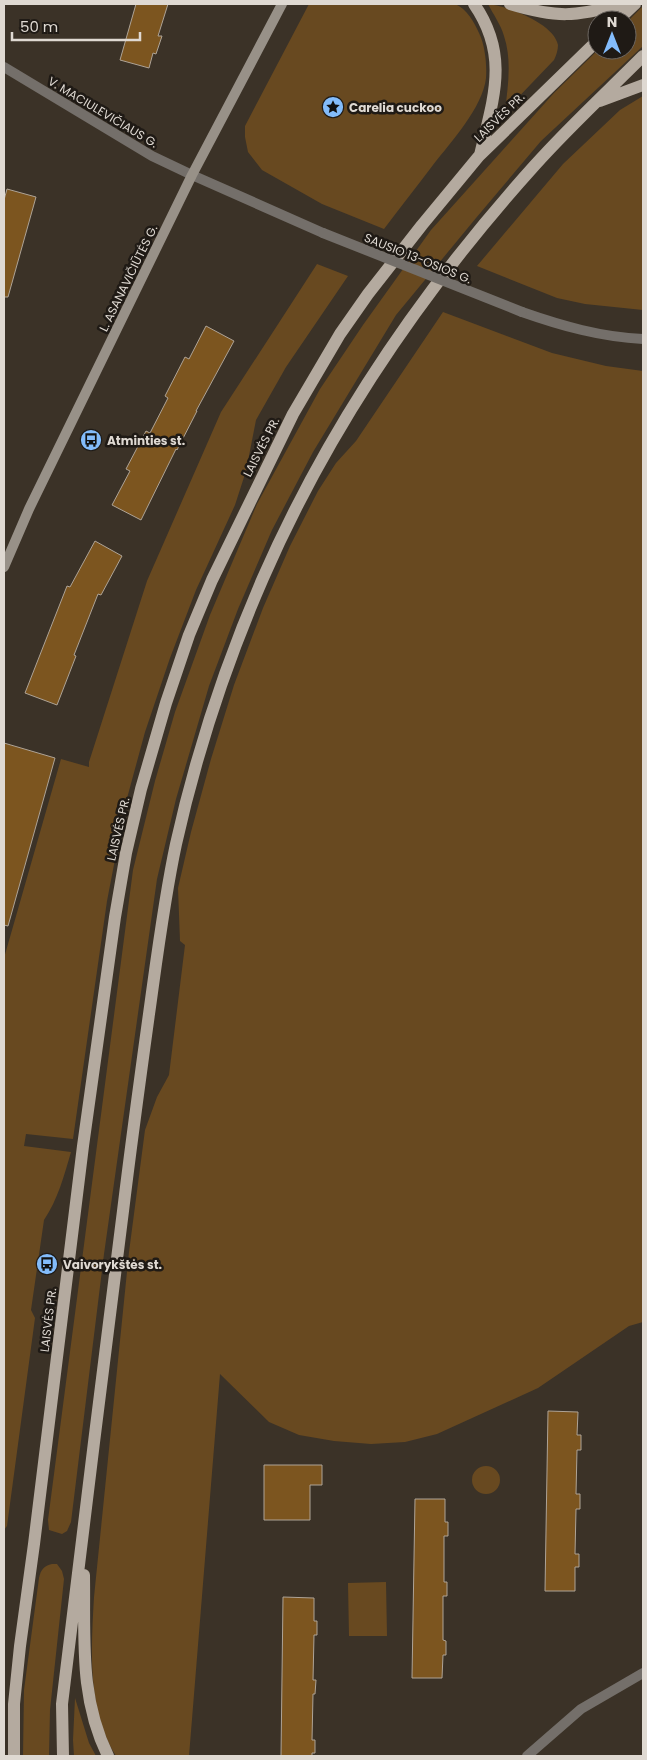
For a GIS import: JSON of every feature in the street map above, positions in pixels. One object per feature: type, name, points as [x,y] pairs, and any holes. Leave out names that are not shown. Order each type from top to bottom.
[{"type":"main road","name":"L. ASANAVIČIŪTĖS G.","points":[[4,567],[29,509],[192,175],[282,4]]},
{"type":"main road","points":[[474,4],[482,14],[490,33],[495,50],[496,68],[495,89],[480,156]]},
{"type":"main road","points":[[510,4],[533,11],[565,15],[590,13],[621,4]]},
{"type":"main road","name":"LAISVĖS PR.","points":[[14,1756],[14,1704],[20,1646],[83,1146],[114,927],[141,789],[166,703],[212,580],[293,414],[340,334],[368,294],[422,225],[480,156],[587,51]]},
{"type":"main road","points":[[63,1756],[62,1704],[127,1172],[165,900],[176,843],[193,776],[218,695],[262,579],[292,516],[325,454],[366,388],[418,310],[490,216],[539,160],[643,56]]},
{"type":"main road","points":[[595,103],[643,85]]},
{"type":"main road","points":[[84,1526],[86,1679],[92,1714],[108,1756]]},
{"type":"street","name":"V. MACIULEVIČIAUS G.","points":[[4,67],[152,156],[192,175]]},
{"type":"street","name":"SAUSIO 13-OSIOS G.","points":[[192,175],[323,233],[522,312],[566,327],[603,335],[643,339]]},
{"type":"street","points":[[527,1756],[581,1709],[643,1672]]},
{"type":"shaded area","points":[[309,4],[455,4],[470,16],[483,43],[486,78],[479,101],[457,135],[384,229],[322,204],[262,170],[248,152],[245,126]]},
{"type":"shaded area","points":[[488,4],[506,8],[529,17],[548,30],[555,37],[558,45],[554,60],[505,111],[509,73],[508,54],[503,32]]},
{"type":"shaded area","points":[[643,6],[643,46],[637,52],[637,12]]},
{"type":"shaded area","points":[[588,60],[628,60],[541,141],[396,315],[313,452],[272,530],[238,609],[209,686],[176,799],[157,879],[104,1254],[71,1522],[67,1531],[62,1534],[49,1530],[48,1520],[133,870],[155,781],[175,712],[210,615],[257,504],[320,389],[431,230],[554,93]]},
{"type":"shaded area","points":[[643,96],[643,310],[585,304],[557,298],[477,266],[563,164],[620,110]]},
{"type":"shaded area","points":[[317,264],[348,276],[286,367],[256,420],[246,471],[235,505],[196,590],[145,732],[126,802],[107,901],[73,1139],[26,1134],[24,1146],[71,1152],[57,1196],[44,1220],[31,1310],[35,1318],[7,1526],[4,1530],[4,958],[61,759],[89,767],[147,581],[221,412]]},
{"type":"shaded area","points":[[443,312],[552,353],[606,366],[643,371],[643,1322],[629,1326],[538,1388],[437,1434],[405,1442],[371,1444],[334,1441],[299,1435],[269,1422],[220,1374],[189,1756],[116,1756],[100,1719],[93,1679],[94,1597],[129,1252],[145,1130],[157,1097],[169,1075],[185,945],[180,941],[178,888],[211,759],[234,685],[263,608],[290,546],[318,491],[336,463],[356,441]]},
{"type":"shaded area","points":[[486,1466],[496,1470],[500,1480],[496,1490],[486,1494],[476,1490],[472,1480],[476,1470]]},
{"type":"shaded area","points":[[57,1564],[62,1571],[64,1579],[50,1710],[49,1756],[23,1756],[24,1690],[39,1578],[43,1568]]},
{"type":"shaded area","points":[[386,1582],[387,1636],[349,1636],[348,1583]]},
{"type":"shaded area","points":[[75,1698],[89,1743],[96,1756],[74,1756]]},
{"type":"building","points":[[136,4],[168,4],[158,36],[162,36],[156,54],[153,53],[149,68],[120,60]]},
{"type":"building","points":[[7,189],[36,197],[8,297],[4,297],[4,200]]},
{"type":"building","points":[[206,326],[234,341],[176,449],[141,520],[112,505],[130,471],[126,469],[146,431],[150,433],[168,398],[165,396],[185,357],[189,359]]},
{"type":"building","points":[[95,541],[122,556],[101,595],[98,594],[57,705],[25,693],[67,586],[70,587]]},
{"type":"building","points":[[4,743],[55,758],[8,926],[4,925]]},
{"type":"building","points":[[548,1411],[578,1412],[577,1435],[581,1435],[581,1450],[577,1450],[576,1494],[580,1494],[580,1509],[576,1509],[575,1554],[579,1554],[579,1567],[575,1567],[575,1591],[545,1591]]},
{"type":"building","points":[[264,1465],[322,1465],[322,1485],[310,1485],[310,1520],[264,1520]]},
{"type":"building","points":[[415,1499],[445,1499],[445,1522],[448,1522],[448,1536],[444,1536],[444,1582],[447,1582],[447,1596],[443,1596],[443,1640],[446,1641],[446,1655],[443,1655],[442,1678],[412,1678]]},
{"type":"building","points":[[283,1597],[314,1598],[314,1621],[317,1621],[317,1635],[314,1635],[313,1680],[316,1680],[315,1694],[313,1694],[312,1740],[315,1740],[315,1753],[312,1753],[312,1756],[281,1756]]},
{"type":"place","name":"Carelia cuckoo","points":[[333,107]]},
{"type":"place","name":"Atminties st.","points":[[91,440]]},
{"type":"place","name":"Vaivorykštės st.","points":[[47,1264]]}]
